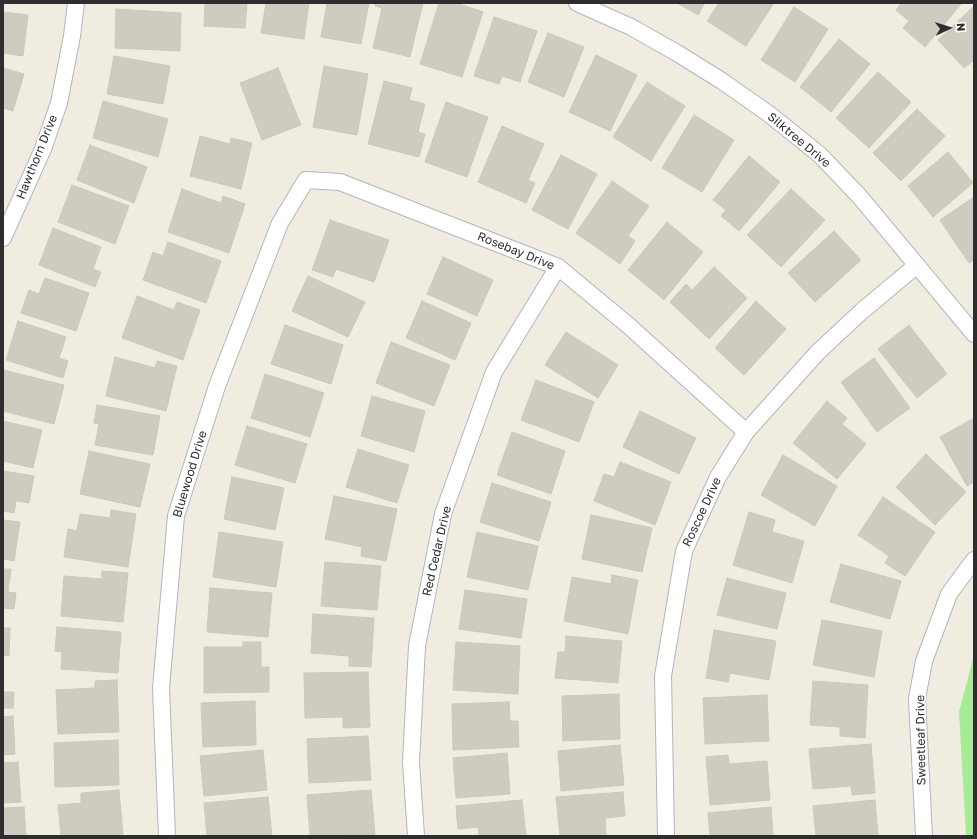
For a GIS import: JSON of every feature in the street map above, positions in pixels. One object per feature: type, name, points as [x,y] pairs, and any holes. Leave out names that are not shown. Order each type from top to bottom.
[{"type":"street","name":"Hawthorn Drive","points":[[3,238],[43,149],[59,103],[72,36],[76,3]]},
{"type":"street","name":"Silktree Drive","points":[[577,3],[631,28],[678,53],[722,81],[769,114],[820,155],[860,197],[974,334]]},
{"type":"street","name":"Rosebay Drive","points":[[306,180],[340,182],[558,267],[629,326],[746,432]]},
{"type":"street","name":"Bluewood Drive","points":[[167,836],[161,688],[176,516],[217,386],[274,238],[280,223],[306,180]]},
{"type":"street","name":"Roscoe Drive","points":[[666,836],[663,676],[684,551],[718,477],[746,432],[818,352],[862,311],[916,265]]},
{"type":"street","name":"Red Cedar Drive","points":[[416,836],[411,762],[417,646],[443,514],[494,372],[558,267]]},
{"type":"street","name":"Sweetleaf Drive","points":[[924,836],[917,699],[924,660],[949,594],[974,560]]},
{"type":"green space","points":[[974,655],[974,836],[966,836],[959,712]]},
{"type":"building","points":[[205,3],[247,3],[245,28],[204,26]]},
{"type":"building","points":[[266,3],[309,3],[304,39],[261,33]]},
{"type":"building","points":[[327,3],[369,3],[361,44],[321,37]]},
{"type":"building","points":[[376,3],[423,3],[410,57],[373,48],[382,8],[375,6]]},
{"type":"building","points":[[439,3],[456,3],[483,12],[462,77],[420,64]]},
{"type":"building","points":[[677,3],[705,3],[698,15]]},
{"type":"building","points":[[719,3],[774,3],[746,46],[707,21]]},
{"type":"building","points":[[901,3],[962,3],[925,47],[903,28],[909,21],[896,10]]},
{"type":"building","points":[[974,6],[974,60],[964,68],[938,40]]},
{"type":"building","points":[[794,7],[828,29],[795,82],[761,60]]},
{"type":"building","points":[[116,9],[181,13],[180,51],[115,48]]},
{"type":"building","points":[[3,12],[28,15],[23,56],[3,53]]},
{"type":"building","points":[[494,17],[537,31],[520,82],[502,76],[499,84],[474,76]]},
{"type":"building","points":[[548,33],[584,47],[564,97],[528,82]]},
{"type":"building","points":[[839,39],[870,64],[831,112],[800,87]]},
{"type":"building","points":[[596,55],[637,75],[610,131],[569,112]]},
{"type":"building","points":[[114,56],[170,66],[163,104],[107,94]]},
{"type":"building","points":[[324,66],[368,74],[357,135],[313,127]]},
{"type":"building","points":[[3,68],[24,74],[13,111],[3,108]]},
{"type":"building","points":[[278,68],[301,125],[262,140],[240,83]]},
{"type":"building","points":[[878,72],[911,102],[869,148],[836,118]]},
{"type":"building","points":[[384,81],[412,88],[409,100],[425,104],[418,132],[425,134],[419,157],[368,144]]},
{"type":"building","points":[[647,82],[685,106],[651,161],[613,137]]},
{"type":"building","points":[[103,101],[168,119],[158,157],[93,138]]},
{"type":"building","points":[[446,102],[488,117],[467,177],[425,162]]},
{"type":"building","points":[[917,109],[945,136],[901,181],[873,153]]},
{"type":"building","points":[[694,115],[734,140],[702,192],[662,168]]},
{"type":"building","points":[[502,126],[544,144],[528,180],[535,183],[526,203],[478,182]]},
{"type":"building","points":[[200,136],[230,144],[231,138],[252,143],[241,189],[190,176]]},
{"type":"building","points":[[90,145],[147,167],[134,203],[77,180]]},
{"type":"building","points":[[948,152],[973,183],[933,217],[908,186]]},
{"type":"building","points":[[561,155],[597,174],[568,229],[532,210]]},
{"type":"building","points":[[749,156],[780,182],[739,231],[721,216],[726,210],[713,200]]},
{"type":"building","points":[[612,181],[649,206],[628,236],[635,241],[620,264],[576,233]]},
{"type":"building","points":[[72,185],[129,206],[115,244],[58,222]]},
{"type":"building","points":[[182,189],[221,203],[223,196],[245,204],[229,253],[168,232]]},
{"type":"building","points":[[791,189],[825,220],[781,267],[747,235]]},
{"type":"building","points":[[974,197],[974,260],[969,263],[940,220]]},
{"type":"building","points":[[330,220],[389,240],[374,282],[336,269],[333,277],[312,270]]},
{"type":"building","points":[[667,222],[703,252],[664,300],[628,270]]},
{"type":"building","points":[[53,228],[101,247],[93,269],[101,272],[95,287],[39,265]]},
{"type":"building","points":[[834,231],[861,260],[815,302],[788,273]]},
{"type":"building","points":[[168,242],[221,261],[206,303],[143,280],[153,252],[163,256]]},
{"type":"building","points":[[443,257],[493,280],[477,316],[427,294]]},
{"type":"building","points":[[714,267],[747,298],[709,339],[670,302],[686,284],[692,290]]},
{"type":"building","points":[[308,276],[365,302],[348,337],[292,311]]},
{"type":"building","points":[[45,278],[89,293],[76,331],[21,313],[29,290],[39,294]]},
{"type":"building","points":[[137,296],[174,310],[177,302],[200,310],[183,360],[122,338]]},
{"type":"building","points":[[422,301],[471,323],[455,360],[406,338]]},
{"type":"building","points":[[756,301],[786,329],[744,375],[715,348]]},
{"type":"building","points":[[18,321],[66,337],[59,358],[68,361],[63,378],[6,360]]},
{"type":"building","points":[[285,325],[343,345],[331,384],[271,364]]},
{"type":"building","points":[[909,325],[947,374],[917,398],[878,349]]},
{"type":"building","points":[[566,332],[618,365],[598,398],[545,365]]},
{"type":"building","points":[[391,342],[450,365],[434,406],[376,383]]},
{"type":"building","points":[[115,357],[155,368],[157,361],[177,366],[166,411],[106,396]]},
{"type":"building","points":[[874,358],[910,408],[877,432],[841,382]]},
{"type":"building","points":[[3,370],[64,385],[54,424],[3,411]]},
{"type":"building","points":[[265,374],[324,393],[310,437],[251,418]]},
{"type":"building","points":[[536,380],[594,402],[579,442],[521,420]]},
{"type":"building","points":[[372,396],[425,411],[414,452],[361,436]]},
{"type":"building","points":[[827,401],[847,418],[842,424],[866,444],[837,479],[793,443]]},
{"type":"building","points":[[97,405],[160,416],[153,455],[95,445],[99,424],[94,423]]},
{"type":"building","points":[[640,411],[696,438],[679,474],[623,447]]},
{"type":"building","points":[[974,418],[974,482],[967,486],[940,437]]},
{"type":"building","points":[[3,421],[42,430],[33,468],[3,461]]},
{"type":"building","points":[[247,426],[307,444],[295,483],[235,465]]},
{"type":"building","points":[[512,432],[565,451],[551,494],[497,475]]},
{"type":"building","points":[[358,449],[409,465],[397,503],[346,487]]},
{"type":"building","points":[[89,451],[150,464],[140,507],[80,494]]},
{"type":"building","points":[[926,454],[966,492],[935,525],[896,487]]},
{"type":"building","points":[[783,455],[837,486],[815,526],[761,495]]},
{"type":"building","points":[[620,462],[671,482],[655,525],[594,501],[604,474],[614,477]]},
{"type":"building","points":[[3,471],[34,476],[29,503],[16,501],[14,513],[3,511]]},
{"type":"building","points":[[232,477],[284,488],[275,530],[224,519]]},
{"type":"building","points":[[492,483],[551,502],[539,541],[480,522]]},
{"type":"building","points":[[334,496],[397,509],[386,561],[361,556],[362,547],[325,539]]},
{"type":"building","points":[[883,497],[935,532],[905,576],[885,563],[889,556],[858,535]]},
{"type":"building","points":[[111,510],[136,514],[128,567],[64,557],[68,529],[77,531],[80,514],[110,518]]},
{"type":"building","points":[[749,512],[775,520],[772,532],[804,541],[792,583],[733,565]]},
{"type":"building","points":[[591,515],[652,528],[642,572],[582,559]]},
{"type":"building","points":[[3,520],[20,522],[14,561],[3,559]]},
{"type":"building","points":[[219,532],[283,542],[276,587],[213,577]]},
{"type":"building","points":[[477,532],[538,546],[528,590],[467,577]]},
{"type":"building","points":[[325,562],[381,566],[377,610],[321,606]]},
{"type":"building","points":[[841,564],[901,581],[890,619],[830,602]]},
{"type":"building","points":[[3,569],[11,569],[8,592],[16,593],[14,609],[3,608]]},
{"type":"building","points":[[102,571],[128,573],[123,622],[61,616],[64,576],[102,579]]},
{"type":"building","points":[[612,575],[638,580],[628,634],[564,621],[572,577],[611,584]]},
{"type":"building","points":[[727,578],[786,593],[777,629],[717,615]]},
{"type":"building","points":[[210,588],[272,593],[268,637],[207,632]]},
{"type":"building","points":[[465,590],[527,599],[521,638],[459,629]]},
{"type":"building","points":[[313,614],[374,618],[371,667],[349,666],[349,656],[311,653]]},
{"type":"building","points":[[822,620],[882,631],[874,677],[813,665]]},
{"type":"building","points":[[57,627],[121,632],[118,673],[61,669],[62,652],[55,651]]},
{"type":"building","points":[[3,628],[10,628],[9,656],[3,655]]},
{"type":"building","points":[[714,630],[776,641],[769,680],[730,673],[728,682],[706,678]]},
{"type":"building","points":[[566,636],[622,641],[618,683],[555,678],[558,652],[565,652]]},
{"type":"building","points":[[243,642],[261,642],[261,667],[269,667],[269,692],[204,693],[204,647],[243,647]]},
{"type":"building","points":[[456,642],[520,646],[518,694],[453,690]]},
{"type":"building","points":[[368,672],[370,727],[343,728],[343,717],[305,718],[304,673]]},
{"type":"building","points":[[117,680],[119,732],[58,734],[56,690],[95,688],[95,681]]},
{"type":"building","points":[[813,681],[868,685],[865,738],[840,736],[840,727],[810,725]]},
{"type":"building","points":[[3,692],[14,692],[13,708],[3,708]]},
{"type":"building","points":[[619,694],[620,739],[563,741],[562,696]]},
{"type":"building","points":[[767,695],[769,741],[705,744],[703,698]]},
{"type":"building","points":[[255,701],[256,745],[203,747],[201,703]]},
{"type":"building","points":[[509,702],[510,721],[518,721],[519,747],[453,750],[452,704]]},
{"type":"building","points":[[13,716],[15,754],[3,755],[3,717]]},
{"type":"building","points":[[368,736],[371,780],[309,783],[307,739]]},
{"type":"building","points":[[118,740],[119,785],[55,787],[54,743]]},
{"type":"building","points":[[871,744],[875,793],[852,795],[851,786],[813,789],[809,749]]},
{"type":"building","points":[[620,745],[624,785],[561,791],[558,751]]},
{"type":"building","points":[[263,750],[267,790],[204,796],[200,756]]},
{"type":"building","points":[[507,753],[510,794],[456,798],[453,758]]},
{"type":"building","points":[[728,755],[729,764],[767,761],[770,800],[710,805],[706,757]]},
{"type":"building","points":[[18,762],[21,802],[3,803],[3,763]]},
{"type":"building","points":[[119,790],[123,836],[61,836],[58,805],[81,803],[81,793]]},
{"type":"building","points":[[371,790],[375,835],[310,836],[307,795]]},
{"type":"building","points":[[623,792],[625,816],[605,818],[606,836],[560,836],[556,797]]},
{"type":"building","points":[[268,797],[272,836],[207,836],[204,803]]},
{"type":"building","points":[[522,800],[526,836],[479,836],[478,827],[458,829],[456,806]]},
{"type":"building","points":[[875,800],[878,836],[816,836],[813,806]]},
{"type":"building","points":[[24,807],[26,836],[3,836],[3,808]]},
{"type":"building","points":[[771,807],[773,836],[710,836],[708,813]]}]
